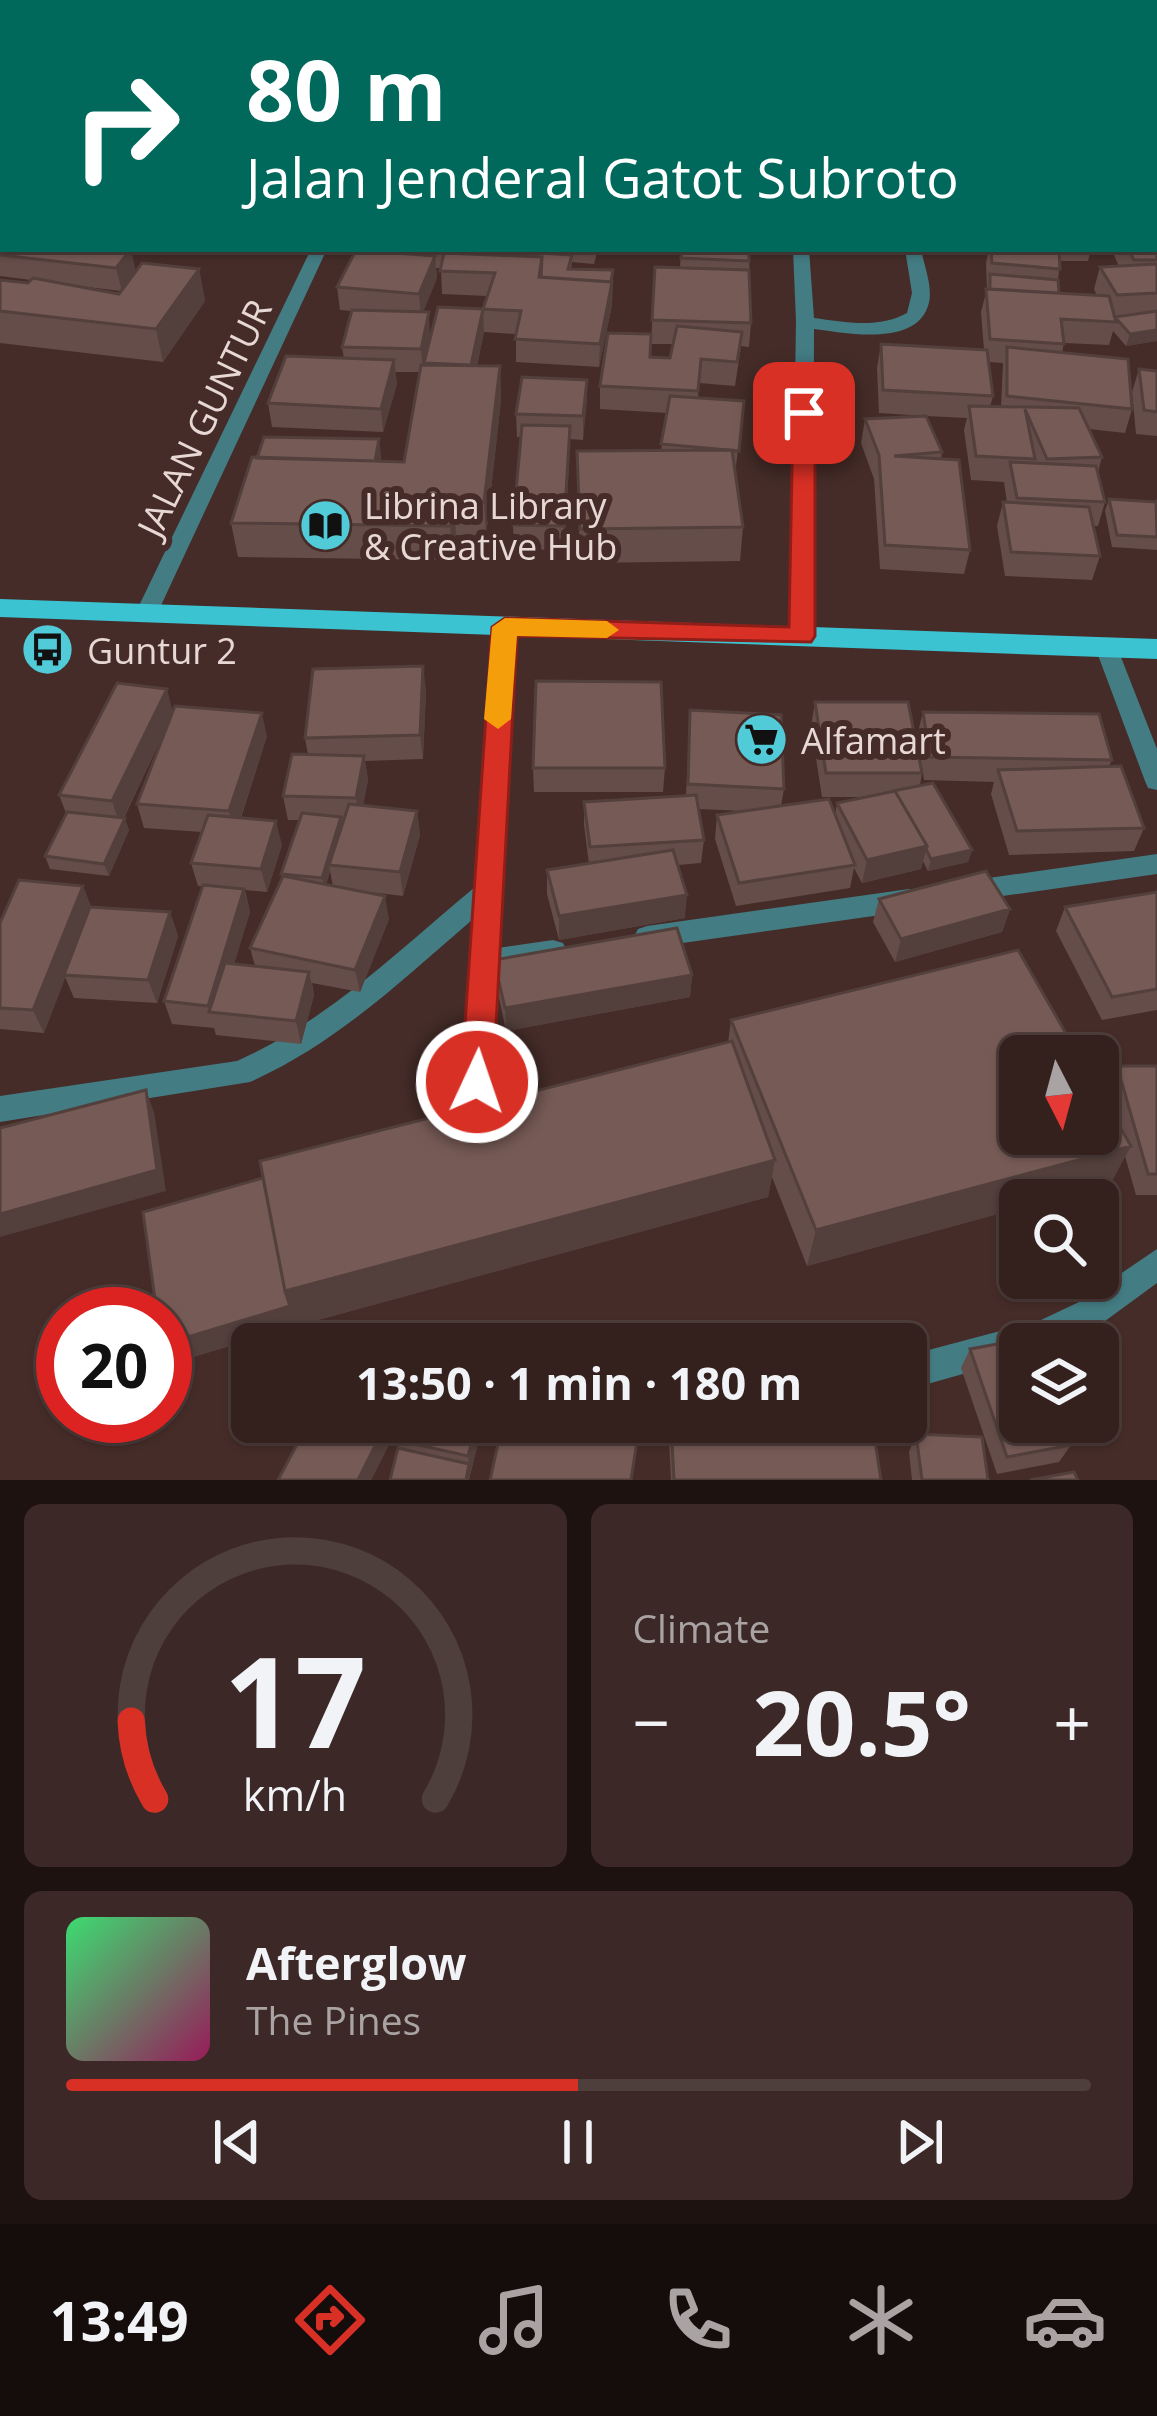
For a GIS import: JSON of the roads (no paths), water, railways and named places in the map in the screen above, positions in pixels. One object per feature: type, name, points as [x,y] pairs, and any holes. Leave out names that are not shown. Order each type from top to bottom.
[{"type":"main road","points":[[0,608],[1157,650]]},
{"type":"street","name":"JALAN GUNTUR","points":[[146,614],[318,252]]},
{"type":"street","points":[[801,252],[805,322],[802,636]]},
{"type":"street","points":[[805,322],[879,329],[912,318],[920,305],[913,252]]},
{"type":"street","points":[[505,627],[483,961],[576,947]]},
{"type":"street","points":[[1106,647],[1157,781]]},
{"type":"street","points":[[622,941],[1157,864]]},
{"type":"street","points":[[0,1109],[240,1073],[271,1061],[361,1003],[485,894]]},
{"type":"street","points":[[927,1367],[1044,1335],[1090,1313],[1157,1264]]},
{"type":"lane","points":[[477,1082],[483,961]]},
{"type":"place","name":"Librina Library & Creative Hub","points":[[325,526]]},
{"type":"place","name":"Guntur 2","points":[[48,650]]},
{"type":"place","name":"Alfamart","points":[[762,740]]}]
